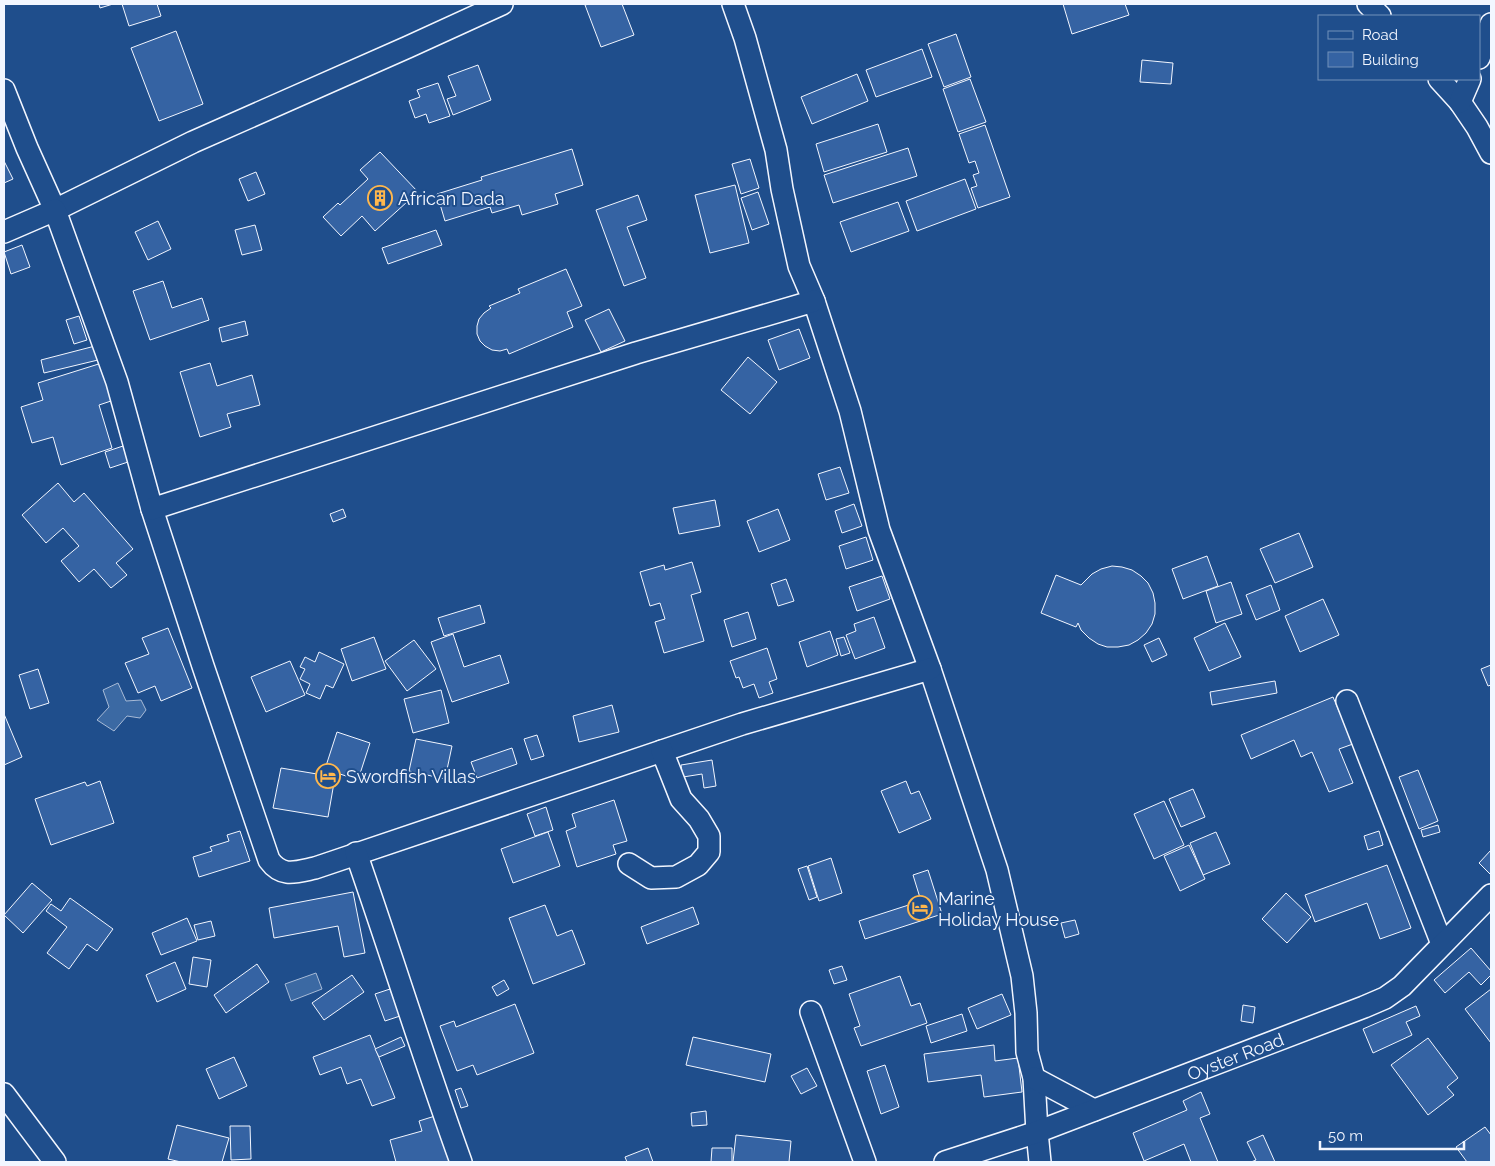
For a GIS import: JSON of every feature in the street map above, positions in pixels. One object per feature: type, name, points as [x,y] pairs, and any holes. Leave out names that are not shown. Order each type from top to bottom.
[{"type":"street","points":[[4,232],[55,210],[193,142],[502,4]]},
{"type":"street","points":[[733,4],[745,38],[776,150],[782,190],[799,266],[814,301],[850,411],[879,530],[930,669],[997,870],[1022,976],[1027,1052],[1034,1078],[1040,1162]]},
{"type":"street","points":[[1368,4],[1379,15]]},
{"type":"street","points":[[1480,55],[1491,24]]},
{"type":"street","points":[[1439,80],[1484,125],[1491,153]]},
{"type":"street","points":[[1460,102],[1470,80]]},
{"type":"street","points":[[4,90],[27,148],[55,210],[117,382],[152,509],[203,666],[270,860],[275,868],[284,872],[296,872],[315,868],[742,724],[930,669]]},
{"type":"street","points":[[152,509],[636,353],[814,301]]},
{"type":"street","points":[[1347,701],[1442,944]]},
{"type":"street","points":[[629,864],[651,878],[676,877],[698,866],[709,852],[709,836],[699,819],[681,799],[662,750]]},
{"type":"street","points":[[356,853],[460,1162]]},
{"type":"street","name":"Oyster Road","points":[[945,1162],[1037,1132],[1364,1008],[1385,998],[1402,986],[1491,895]]},
{"type":"street","points":[[811,1012],[865,1162]]},
{"type":"street","points":[[1034,1078],[1094,1110]]},
{"type":"street","points":[[4,1094],[13,1124],[54,1162]]},
{"type":"water","points":[[118,683],[126,701],[141,700],[146,710],[140,718],[127,716],[114,731],[97,720],[109,707],[103,690]]},
{"type":"water","points":[[316,973],[322,989],[291,1001],[285,984]]},
{"type":"building","points":[[99,4],[113,4],[100,8]]},
{"type":"building","points":[[122,4],[157,4],[161,16],[129,26]]},
{"type":"building","points":[[622,4],[634,35],[601,47],[585,5]]},
{"type":"building","points":[[1063,4],[1125,4],[1129,15],[1072,34]]},
{"type":"building","points":[[176,31],[203,104],[159,121],[131,48]]},
{"type":"building","points":[[956,34],[971,77],[944,87],[928,44]]},
{"type":"building","points":[[922,49],[932,77],[876,97],[866,70]]},
{"type":"building","points":[[1142,60],[1173,63],[1171,84],[1140,82]]},
{"type":"building","points":[[478,65],[491,100],[453,115],[447,99],[456,96],[448,76]]},
{"type":"building","points":[[857,74],[868,101],[812,124],[801,97]]},
{"type":"building","points":[[970,79],[986,122],[958,132],[943,89]]},
{"type":"building","points":[[438,83],[450,116],[429,123],[426,114],[415,118],[409,101],[420,97],[417,90]]},
{"type":"building","points":[[878,124],[887,152],[824,172],[816,144]]},
{"type":"building","points":[[985,125],[1010,197],[978,208],[971,188],[977,186],[973,175],[979,173],[975,161],[969,163],[959,134]]},
{"type":"building","points":[[908,148],[917,176],[833,203],[824,175]]},
{"type":"building","points":[[572,149],[583,185],[555,194],[558,204],[522,215],[519,205],[492,213],[490,207],[445,221],[437,194],[482,180],[481,177]]},
{"type":"building","name":"African Dada","points":[[380,152],[418,192],[375,231],[362,216],[341,236],[323,217],[338,203],[340,205],[368,179],[360,170]]},
{"type":"building","points":[[750,159],[759,188],[741,194],[732,164]]},
{"type":"building","points":[[4,161],[13,179],[4,183]]},
{"type":"building","points":[[256,172],[265,194],[248,201],[239,179]]},
{"type":"building","points":[[965,179],[976,209],[917,231],[906,201]]},
{"type":"building","points":[[735,185],[749,243],[710,253],[695,195]]},
{"type":"building","points":[[758,192],[769,224],[752,230],[741,198]]},
{"type":"building","points":[[638,195],[647,220],[627,227],[646,278],[624,286],[596,210]]},
{"type":"building","points":[[898,202],[909,231],[851,252],[840,222]]},
{"type":"building","points":[[158,221],[171,249],[148,260],[135,232]]},
{"type":"building","points":[[255,225],[262,250],[242,255],[235,230]]},
{"type":"building","points":[[436,230],[442,245],[388,264],[382,248]]},
{"type":"building","points":[[22,245],[30,267],[11,274],[4,252]]},
{"type":"building","points":[[566,269],[582,306],[567,312],[573,327],[509,354],[507,349],[500,351],[492,350],[480,341],[477,334],[477,326],[479,319],[491,308],[489,306],[520,293],[518,289]]},
{"type":"building","points":[[163,281],[172,308],[202,298],[209,320],[150,340],[133,291]]},
{"type":"building","points":[[609,309],[625,341],[601,352],[585,320]]},
{"type":"building","points":[[79,316],[87,340],[74,344],[66,320]]},
{"type":"building","points":[[245,321],[248,335],[222,342],[219,328]]},
{"type":"building","points":[[799,329],[810,358],[779,370],[768,340]]},
{"type":"building","points":[[95,346],[98,360],[44,373],[41,360]]},
{"type":"building","points":[[748,357],[777,382],[750,414],[721,390]]},
{"type":"building","points":[[105,362],[117,399],[99,405],[112,448],[61,465],[53,437],[32,443],[21,407],[43,400],[38,383]]},
{"type":"building","points":[[210,363],[217,386],[252,375],[260,405],[227,414],[231,427],[200,437],[180,372]]},
{"type":"building","points":[[123,446],[128,462],[110,468],[105,452]]},
{"type":"building","points":[[840,467],[849,493],[826,500],[818,474]]},
{"type":"building","points":[[58,483],[74,502],[84,493],[133,549],[116,563],[127,575],[111,588],[94,569],[79,582],[61,561],[79,546],[63,528],[46,543],[22,515]]},
{"type":"building","points":[[715,500],[720,526],[679,534],[673,508]]},
{"type":"building","points":[[854,504],[862,526],[842,533],[835,511]]},
{"type":"building","points":[[343,509],[346,517],[333,522],[330,514]]},
{"type":"building","points":[[778,509],[790,540],[759,552],[747,521]]},
{"type":"building","points":[[1299,533],[1313,567],[1275,583],[1260,549]]},
{"type":"building","points":[[866,537],[873,560],[846,569],[839,546]]},
{"type":"building","points":[[1207,556],[1218,586],[1183,599],[1172,569]]},
{"type":"building","points":[[692,562],[701,592],[691,595],[704,641],[664,653],[655,622],[665,619],[660,603],[650,606],[640,572],[664,565],[665,570]]},
{"type":"building","points":[[1112,566],[1132,570],[1148,583],[1153,593],[1155,614],[1152,624],[1138,640],[1129,645],[1107,647],[1089,638],[1081,630],[1078,623],[1076,627],[1041,613],[1056,575],[1081,585],[1092,574]]},
{"type":"building","points":[[882,576],[890,599],[857,611],[849,587]]},
{"type":"building","points":[[786,579],[794,601],[778,606],[771,584]]},
{"type":"building","points":[[1231,582],[1242,614],[1216,623],[1206,591]]},
{"type":"building","points":[[1271,585],[1280,610],[1256,620],[1246,595]]},
{"type":"building","points":[[1323,599],[1339,635],[1300,652],[1285,616]]},
{"type":"building","points":[[480,605],[485,623],[444,636],[438,618]]},
{"type":"building","points":[[748,612],[756,639],[732,647],[724,620]]},
{"type":"building","points":[[874,617],[885,648],[855,659],[846,635],[856,631],[854,624]]},
{"type":"building","points":[[1225,623],[1241,657],[1209,671],[1194,638]]},
{"type":"building","points":[[168,628],[192,688],[161,701],[155,686],[138,693],[125,663],[149,654],[142,638]]},
{"type":"building","points":[[830,631],[838,655],[807,667],[799,642]]},
{"type":"building","points":[[453,634],[464,667],[500,655],[509,683],[452,702],[431,642]]},
{"type":"building","points":[[374,637],[386,669],[352,681],[341,649]]},
{"type":"building","points":[[844,637],[850,653],[841,656],[836,639]]},
{"type":"building","points":[[1159,638],[1167,655],[1152,662],[1144,645]]},
{"type":"building","points":[[414,640],[436,669],[407,691],[385,661]]},
{"type":"building","points":[[767,648],[777,679],[769,682],[773,693],[759,698],[754,684],[743,688],[739,677],[736,678],[730,661]]},
{"type":"building","points":[[319,652],[344,664],[333,688],[326,685],[320,699],[306,693],[310,684],[300,679],[305,669],[300,667],[305,657],[315,662]]},
{"type":"building","points":[[290,661],[305,695],[266,712],[251,677]]},
{"type":"building","points":[[1491,665],[1491,685],[1488,686],[1481,669]]},
{"type":"building","points":[[38,669],[49,703],[30,709],[19,675]]},
{"type":"building","points":[[1275,681],[1277,693],[1212,705],[1210,692]]},
{"type":"building","points":[[441,690],[449,723],[413,733],[404,699]]},
{"type":"building","points":[[1333,697],[1353,744],[1339,749],[1353,783],[1329,792],[1312,752],[1301,757],[1294,740],[1251,759],[1241,735]]},
{"type":"building","points":[[612,705],[619,732],[579,742],[573,716]]},
{"type":"building","points":[[4,714],[22,757],[4,765]]},
{"type":"building","points":[[337,732],[370,743],[358,780],[325,769]]},
{"type":"building","points":[[537,735],[544,756],[531,760],[524,739]]},
{"type":"building","points":[[416,739],[452,746],[445,779],[409,771]]},
{"type":"building","points":[[512,748],[517,764],[477,778],[471,762]]},
{"type":"building","points":[[712,760],[716,786],[704,788],[702,774],[683,777],[681,765]]},
{"type":"building","points":[[281,768],[335,777],[328,817],[273,808]]},
{"type":"building","points":[[1418,770],[1438,821],[1419,829],[1399,777]]},
{"type":"building","points":[[100,781],[114,823],[51,845],[35,799],[85,782],[87,786]]},
{"type":"building","points":[[906,781],[911,794],[919,791],[931,819],[899,833],[881,791]]},
{"type":"building","points":[[1193,789],[1205,817],[1181,827],[1169,799]]},
{"type":"building","points":[[614,800],[627,841],[613,845],[616,854],[577,867],[566,831],[576,827],[572,814]]},
{"type":"building","points":[[1164,801],[1184,845],[1154,859],[1134,814]]},
{"type":"building","points":[[546,807],[553,830],[535,836],[527,814]]},
{"type":"building","points":[[1438,825],[1440,832],[1423,837],[1421,830]]},
{"type":"building","points":[[240,831],[250,861],[199,877],[193,857],[212,851],[210,847],[229,841],[227,835]]},
{"type":"building","points":[[1379,831],[1383,845],[1368,850],[1364,836]]},
{"type":"building","points":[[548,832],[560,866],[513,883],[501,849]]},
{"type":"building","points":[[1216,832],[1230,864],[1203,875],[1190,843]]},
{"type":"building","points":[[1189,845],[1205,879],[1180,891],[1164,856]]},
{"type":"building","points":[[1491,850],[1491,875],[1479,863]]},
{"type":"building","points":[[831,858],[842,893],[819,901],[808,866]]},
{"type":"building","points":[[1387,865],[1411,928],[1380,939],[1367,903],[1315,922],[1305,895]]},
{"type":"building","points":[[807,866],[817,897],[809,900],[798,869]]},
{"type":"building","name":"Marine Holiday House","points":[[928,870],[942,914],[865,939],[859,921],[921,901],[913,875]]},
{"type":"building","points":[[32,883],[52,900],[23,933],[4,915]]},
{"type":"building","points":[[353,892],[365,953],[344,957],[338,926],[274,938],[269,908]]},
{"type":"building","points":[[1286,893],[1311,917],[1287,943],[1262,919]]},
{"type":"building","points":[[70,898],[113,929],[97,951],[87,944],[69,969],[47,953],[67,927],[46,911],[51,904],[61,911]]},
{"type":"building","points":[[545,905],[557,936],[572,930],[585,964],[533,984],[509,918]]},
{"type":"building","points":[[693,907],[699,924],[647,944],[641,927]]},
{"type":"building","points":[[187,918],[197,941],[161,955],[152,933]]},
{"type":"building","points":[[1075,920],[1079,934],[1065,938],[1061,923]]},
{"type":"building","points":[[211,921],[215,936],[198,940],[194,925]]},
{"type":"building","points":[[1471,948],[1491,971],[1491,975],[1481,985],[1469,972],[1445,993],[1434,980]]},
{"type":"building","points":[[193,957],[211,960],[207,987],[189,984]]},
{"type":"building","points":[[175,962],[186,989],[157,1002],[146,975]]},
{"type":"building","points":[[257,964],[269,982],[226,1013],[214,995]]},
{"type":"building","points":[[842,966],[847,980],[834,984],[829,970]]},
{"type":"building","points":[[352,975],[364,992],[324,1020],[312,1003]]},
{"type":"building","points":[[900,976],[911,1006],[920,1003],[927,1023],[861,1046],[854,1028],[860,1026],[849,994]]},
{"type":"building","points":[[504,980],[509,989],[497,996],[492,987]]},
{"type":"building","points":[[390,989],[400,1016],[385,1021],[375,994]]},
{"type":"building","points":[[1491,989],[1491,1043],[1465,1009]]},
{"type":"building","points":[[1002,994],[1011,1015],[977,1029],[968,1008]]},
{"type":"building","points":[[515,1004],[534,1053],[477,1075],[473,1065],[457,1071],[440,1026],[454,1021],[456,1027]]},
{"type":"building","points":[[1243,1005],[1255,1007],[1253,1023],[1241,1021]]},
{"type":"building","points":[[1416,1006],[1420,1016],[1406,1022],[1412,1035],[1373,1053],[1363,1029]]},
{"type":"building","points":[[962,1014],[967,1031],[931,1043],[926,1026]]},
{"type":"building","points":[[370,1035],[395,1098],[372,1106],[361,1079],[347,1084],[341,1067],[320,1075],[313,1057]]},
{"type":"building","points":[[401,1037],[405,1046],[379,1057],[375,1049]]},
{"type":"building","points":[[693,1037],[771,1054],[765,1082],[686,1065]]},
{"type":"building","points":[[1428,1038],[1458,1078],[1447,1087],[1454,1095],[1428,1115],[1391,1065]]},
{"type":"building","points":[[994,1045],[995,1061],[1018,1058],[1022,1092],[984,1097],[981,1075],[928,1082],[924,1054]]},
{"type":"building","points":[[234,1057],[247,1086],[219,1099],[206,1069]]},
{"type":"building","points":[[885,1065],[899,1107],[881,1114],[867,1071]]},
{"type":"building","points":[[807,1068],[817,1086],[801,1094],[791,1076]]},
{"type":"building","points":[[461,1088],[468,1106],[461,1108],[455,1090]]},
{"type":"building","points":[[1201,1092],[1210,1114],[1200,1118],[1218,1162],[1191,1162],[1184,1144],[1144,1161],[1133,1133],[1187,1110],[1183,1101]]},
{"type":"building","points":[[706,1111],[707,1125],[692,1126],[691,1113]]},
{"type":"building","points":[[435,1116],[442,1140],[449,1138],[456,1162],[396,1162],[390,1140],[422,1131],[419,1121]]},
{"type":"building","points":[[177,1125],[229,1138],[222,1162],[181,1162],[168,1159]]},
{"type":"building","points":[[230,1126],[250,1126],[251,1159],[231,1160]]},
{"type":"building","points":[[1485,1127],[1491,1135],[1491,1162],[1467,1162],[1456,1147]]},
{"type":"building","points":[[736,1135],[791,1141],[789,1162],[733,1162]]},
{"type":"building","points":[[1263,1135],[1275,1162],[1251,1162],[1256,1160],[1247,1142]]},
{"type":"building","points":[[648,1148],[653,1162],[627,1162],[625,1157]]},
{"type":"building","points":[[712,1148],[732,1148],[732,1162],[711,1162]]},
{"type":"place","name":"African Dada","points":[[380,198]]},
{"type":"place","name":"Swordfish Villas","points":[[328,776]]},
{"type":"place","name":"Marine Holiday House","points":[[920,908]]}]
